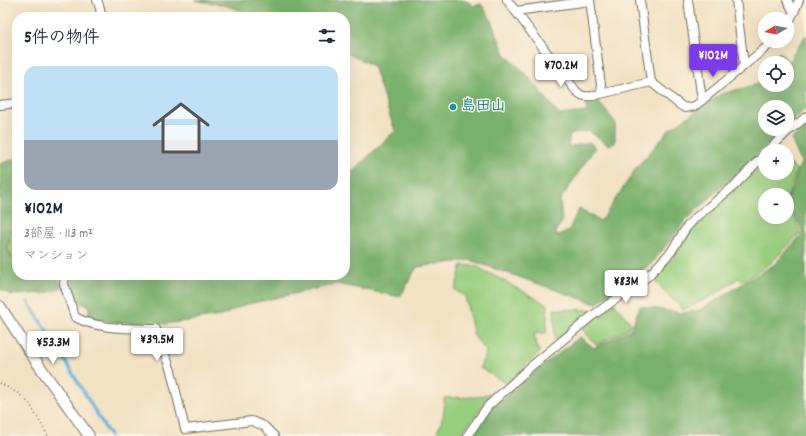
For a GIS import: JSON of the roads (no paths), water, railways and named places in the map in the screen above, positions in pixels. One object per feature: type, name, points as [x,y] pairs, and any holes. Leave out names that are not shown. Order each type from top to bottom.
[{"type":"street","points":[[98,0],[100,12]]},
{"type":"street","points":[[507,0],[580,95],[586,97],[651,82]]},
{"type":"street","points":[[516,11],[590,0],[602,94]]},
{"type":"street","points":[[640,0],[651,82],[685,108],[695,106],[766,48]]},
{"type":"street","points":[[688,0],[702,100]]},
{"type":"street","points":[[736,0],[744,66]]},
{"type":"street","points":[[787,0],[794,12]]},
{"type":"street","points":[[794,12],[799,0]]},
{"type":"street","points":[[0,106],[12,104]]},
{"type":"street","points":[[775,144],[806,117]]},
{"type":"street","points":[[467,436],[488,406],[528,368],[592,316],[647,277],[671,252],[686,228],[695,218],[734,186],[758,161]]},
{"type":"street","points":[[64,280],[64,284],[75,317],[100,325],[156,329],[171,371],[185,429],[252,421],[264,426],[274,436]]},
{"type":"street","points":[[0,306],[31,354],[89,436]]},
{"type":"waterway","points":[[28,302],[54,342],[110,436]]},
{"type":"place","name":"島田山","points":[[453,107]]}]
